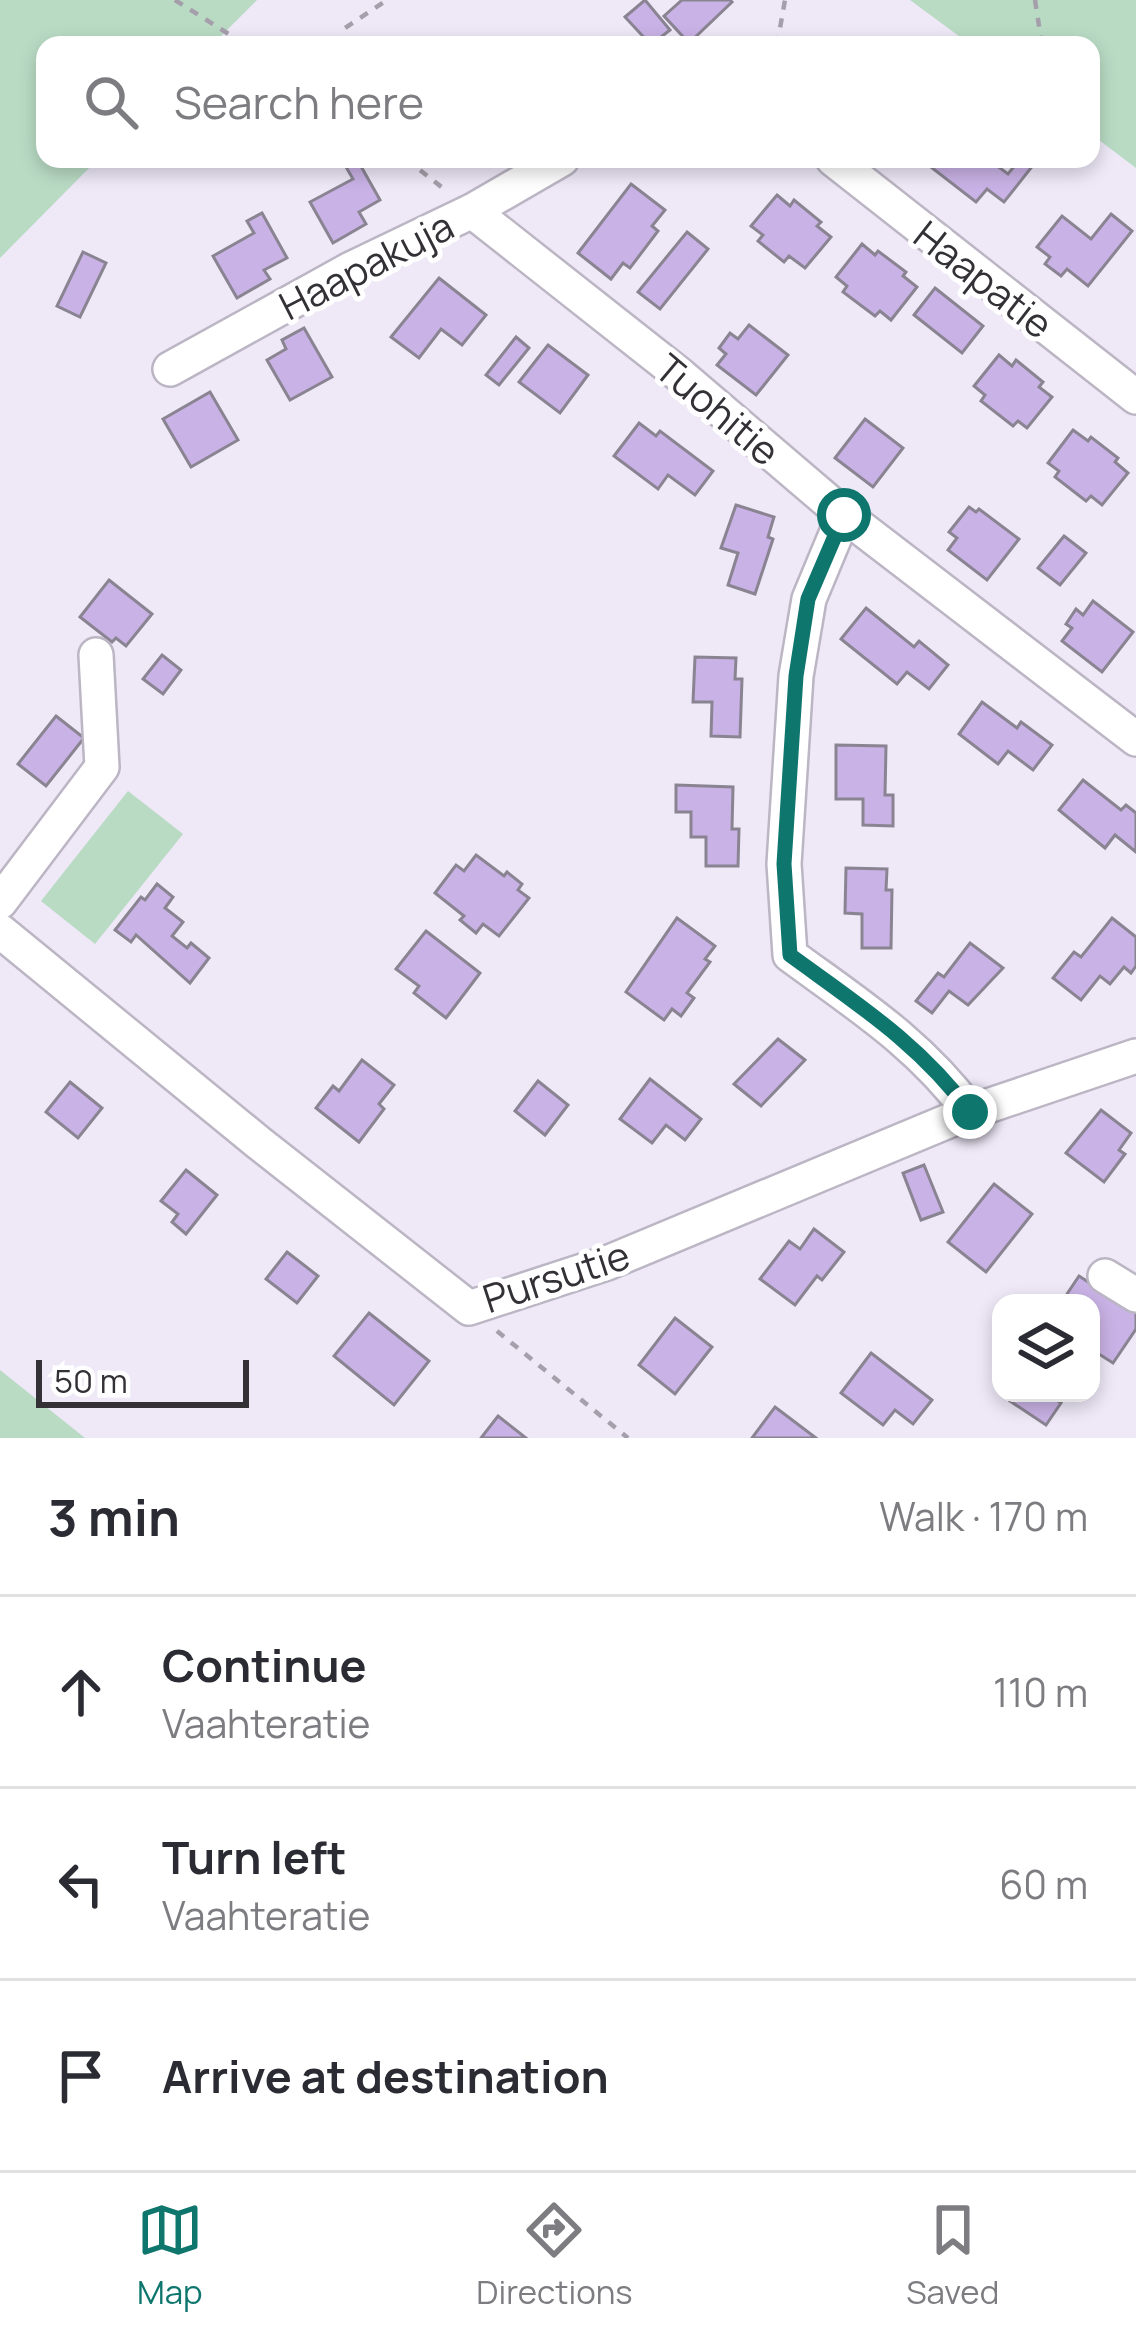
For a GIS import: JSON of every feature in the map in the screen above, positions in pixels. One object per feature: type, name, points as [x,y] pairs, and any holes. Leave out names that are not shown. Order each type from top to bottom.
[{"type":"street","name":"Haapakuja","points":[[170,369],[546,168]]},
{"type":"street","name":"Haapatie","points":[[844,168],[1136,397]]},
{"type":"street","name":"Tuohitie","points":[[472,211],[680,375],[844,515],[1136,739]]},
{"type":"street","points":[[844,515],[808,599],[796,676],[784,864],[790,955],[926,1060],[970,1112]]},
{"type":"street","points":[[0,902],[102,767],[96,655]]},
{"type":"street","name":"Pursutie","points":[[0,931],[259,1144],[470,1308],[608,1263],[970,1112],[1136,1056]]},
{"type":"street","points":[[1105,1276],[1136,1295]]},
{"type":"path","points":[[175,0],[232,36]]},
{"type":"path","points":[[343,36],[345,28],[387,0]]},
{"type":"path","points":[[778,36],[784,0]]},
{"type":"path","points":[[1035,0],[1041,36]]},
{"type":"path","points":[[417,168],[472,211]]},
{"type":"path","points":[[470,1308],[628,1438]]},
{"type":"green space","points":[[0,0],[257,0],[221,36],[36,36],[36,168],[89,168],[0,258]]},
{"type":"green space","points":[[910,0],[1136,0],[1136,168],[1100,141],[1100,36],[959,36]]},
{"type":"green space","points":[[128,791],[183,834],[95,944],[41,901]]},
{"type":"green space","points":[[0,1370],[85,1438],[0,1438]]},
{"type":"building","points":[[645,0],[670,30],[662,36],[643,36],[625,17]]},
{"type":"building","points":[[682,0],[732,2],[696,36],[683,36],[664,16]]},
{"type":"building","points":[[347,168],[362,168],[380,200],[359,212],[366,224],[333,243],[310,202],[353,179]]},
{"type":"building","points":[[932,168],[1000,168],[1008,174],[1013,168],[1031,168],[1004,202],[987,189],[976,202]]},
{"type":"building","points":[[631,184],[665,210],[652,226],[658,231],[630,268],[623,263],[611,279],[578,253]]},
{"type":"building","points":[[777,195],[790,206],[794,200],[831,237],[805,268],[789,256],[784,262],[758,241],[763,235],[751,226]]},
{"type":"building","points":[[262,213],[287,258],[264,270],[270,279],[237,298],[213,256],[254,233],[247,221]]},
{"type":"building","points":[[1111,214],[1132,231],[1088,286],[1067,269],[1061,276],[1045,264],[1050,257],[1037,247],[1062,216],[1091,239]]},
{"type":"building","points":[[687,232],[708,249],[660,309],[638,292]]},
{"type":"building","points":[[862,244],[906,272],[903,276],[917,287],[891,320],[880,311],[875,316],[843,292],[847,286],[836,277]]},
{"type":"building","points":[[83,252],[106,263],[80,317],[57,306]]},
{"type":"building","points":[[439,278],[486,315],[462,345],[441,329],[419,358],[391,337]]},
{"type":"building","points":[[935,288],[983,326],[962,353],[914,315]]},
{"type":"building","points":[[749,325],[788,355],[756,395],[717,365],[726,354],[719,348],[730,333],[738,339]]},
{"type":"building","points":[[304,328],[332,377],[290,400],[267,360],[286,349],[282,340]]},
{"type":"building","points":[[516,337],[529,348],[499,385],[486,375]]},
{"type":"building","points":[[548,345],[588,375],[560,413],[519,382]]},
{"type":"building","points":[[999,355],[1012,366],[1016,360],[1043,382],[1039,387],[1052,397],[1027,428],[1018,421],[1013,426],[981,401],[985,395],[974,386]]},
{"type":"building","points":[[210,392],[238,440],[191,467],[163,419]]},
{"type":"building","points":[[865,419],[903,448],[873,487],[835,458]]},
{"type":"building","points":[[639,423],[656,436],[660,431],[713,471],[695,495],[668,475],[658,489],[614,456]]},
{"type":"building","points":[[1073,430],[1118,458],[1115,462],[1128,473],[1102,505],[1091,496],[1086,501],[1055,477],[1059,471],[1048,463]]},
{"type":"building","points":[[736,505],[774,517],[768,537],[773,539],[755,594],[728,585],[738,553],[721,548]]},
{"type":"building","points":[[969,507],[979,509],[1019,539],[987,580],[948,550],[957,538],[949,532]]},
{"type":"building","points":[[1064,536],[1086,553],[1060,585],[1038,568]]},
{"type":"building","points":[[109,580],[152,614],[126,646],[116,638],[112,642],[80,617]]},
{"type":"building","points":[[1093,601],[1133,632],[1102,672],[1062,641],[1072,628],[1066,624],[1076,609],[1083,615]]},
{"type":"building","points":[[866,608],[914,647],[919,641],[948,665],[929,689],[907,672],[897,684],[841,639]]},
{"type":"building","points":[[162,655],[181,670],[163,694],[143,679]]},
{"type":"building","points":[[695,657],[736,658],[735,679],[742,679],[740,737],[711,736],[712,702],[693,702]]},
{"type":"building","points":[[982,702],[1017,728],[1021,722],[1052,745],[1033,770],[1008,751],[998,764],[959,734]]},
{"type":"building","points":[[56,716],[84,738],[46,786],[18,764]]},
{"type":"building","points":[[836,745],[886,746],[885,795],[893,795],[893,826],[863,825],[863,799],[836,799]]},
{"type":"building","points":[[1083,780],[1121,810],[1126,805],[1136,813],[1136,852],[1115,835],[1105,848],[1059,810]]},
{"type":"building","points":[[676,785],[733,787],[732,829],[739,829],[738,866],[706,866],[706,837],[691,837],[691,812],[676,812]]},
{"type":"building","points":[[476,855],[522,884],[518,890],[529,898],[499,936],[483,924],[476,933],[460,920],[464,916],[435,893],[456,865],[464,871]]},
{"type":"building","points":[[846,868],[887,869],[886,890],[892,890],[891,948],[862,948],[862,914],[845,913]]},
{"type":"building","points":[[157,884],[173,897],[165,908],[183,922],[172,936],[187,948],[191,943],[209,958],[190,983],[136,935],[131,942],[115,930]]},
{"type":"building","points":[[677,918],[715,946],[705,959],[710,962],[687,993],[694,998],[681,1016],[672,1009],[664,1020],[626,992]]},
{"type":"building","points":[[1112,918],[1136,937],[1136,966],[1131,973],[1124,967],[1110,984],[1100,976],[1081,1000],[1053,978],[1074,952],[1081,957]]},
{"type":"building","points":[[426,931],[480,973],[446,1018],[414,993],[419,986],[396,969]]},
{"type":"building","points":[[970,943],[1003,968],[968,1005],[949,991],[932,1013],[916,1001],[938,973],[944,977]]},
{"type":"building","points":[[778,1039],[805,1060],[761,1106],[734,1084]]},
{"type":"building","points":[[362,1060],[394,1085],[379,1104],[384,1109],[359,1142],[316,1108],[333,1086],[339,1091]]},
{"type":"building","points":[[650,1079],[701,1119],[685,1140],[666,1125],[652,1143],[620,1119]]},
{"type":"building","points":[[538,1081],[568,1105],[545,1135],[515,1111]]},
{"type":"building","points":[[70,1082],[102,1108],[78,1138],[46,1112]]},
{"type":"building","points":[[1101,1110],[1131,1133],[1119,1150],[1125,1154],[1104,1182],[1066,1153]]},
{"type":"building","points":[[924,1165],[943,1212],[921,1220],[903,1173]]},
{"type":"building","points":[[186,1170],[217,1195],[186,1234],[172,1222],[178,1214],[161,1201]]},
{"type":"building","points":[[994,1184],[1032,1214],[986,1272],[948,1242]]},
{"type":"building","points":[[814,1229],[844,1252],[795,1305],[760,1279],[789,1241],[800,1249]]},
{"type":"building","points":[[287,1252],[318,1276],[297,1303],[266,1279]]},
{"type":"building","points":[[1079,1276],[1136,1313],[1136,1329],[1113,1363],[1100,1355],[1100,1294],[1067,1294]]},
{"type":"building","points":[[369,1313],[429,1361],[394,1405],[334,1356]]},
{"type":"building","points":[[675,1318],[712,1347],[675,1394],[639,1365]]},
{"type":"building","points":[[871,1353],[932,1400],[913,1424],[895,1410],[883,1425],[841,1393]]},
{"type":"building","points":[[1012,1402],[1061,1403],[1046,1425]]},
{"type":"building","points":[[775,1407],[816,1438],[752,1438]]},
{"type":"building","points":[[498,1416],[526,1438],[481,1438]]},
{"type":"route","points":[[844,515],[808,599],[796,676],[784,864],[790,955],[896,1033],[942,1074],[970,1112]]}]
